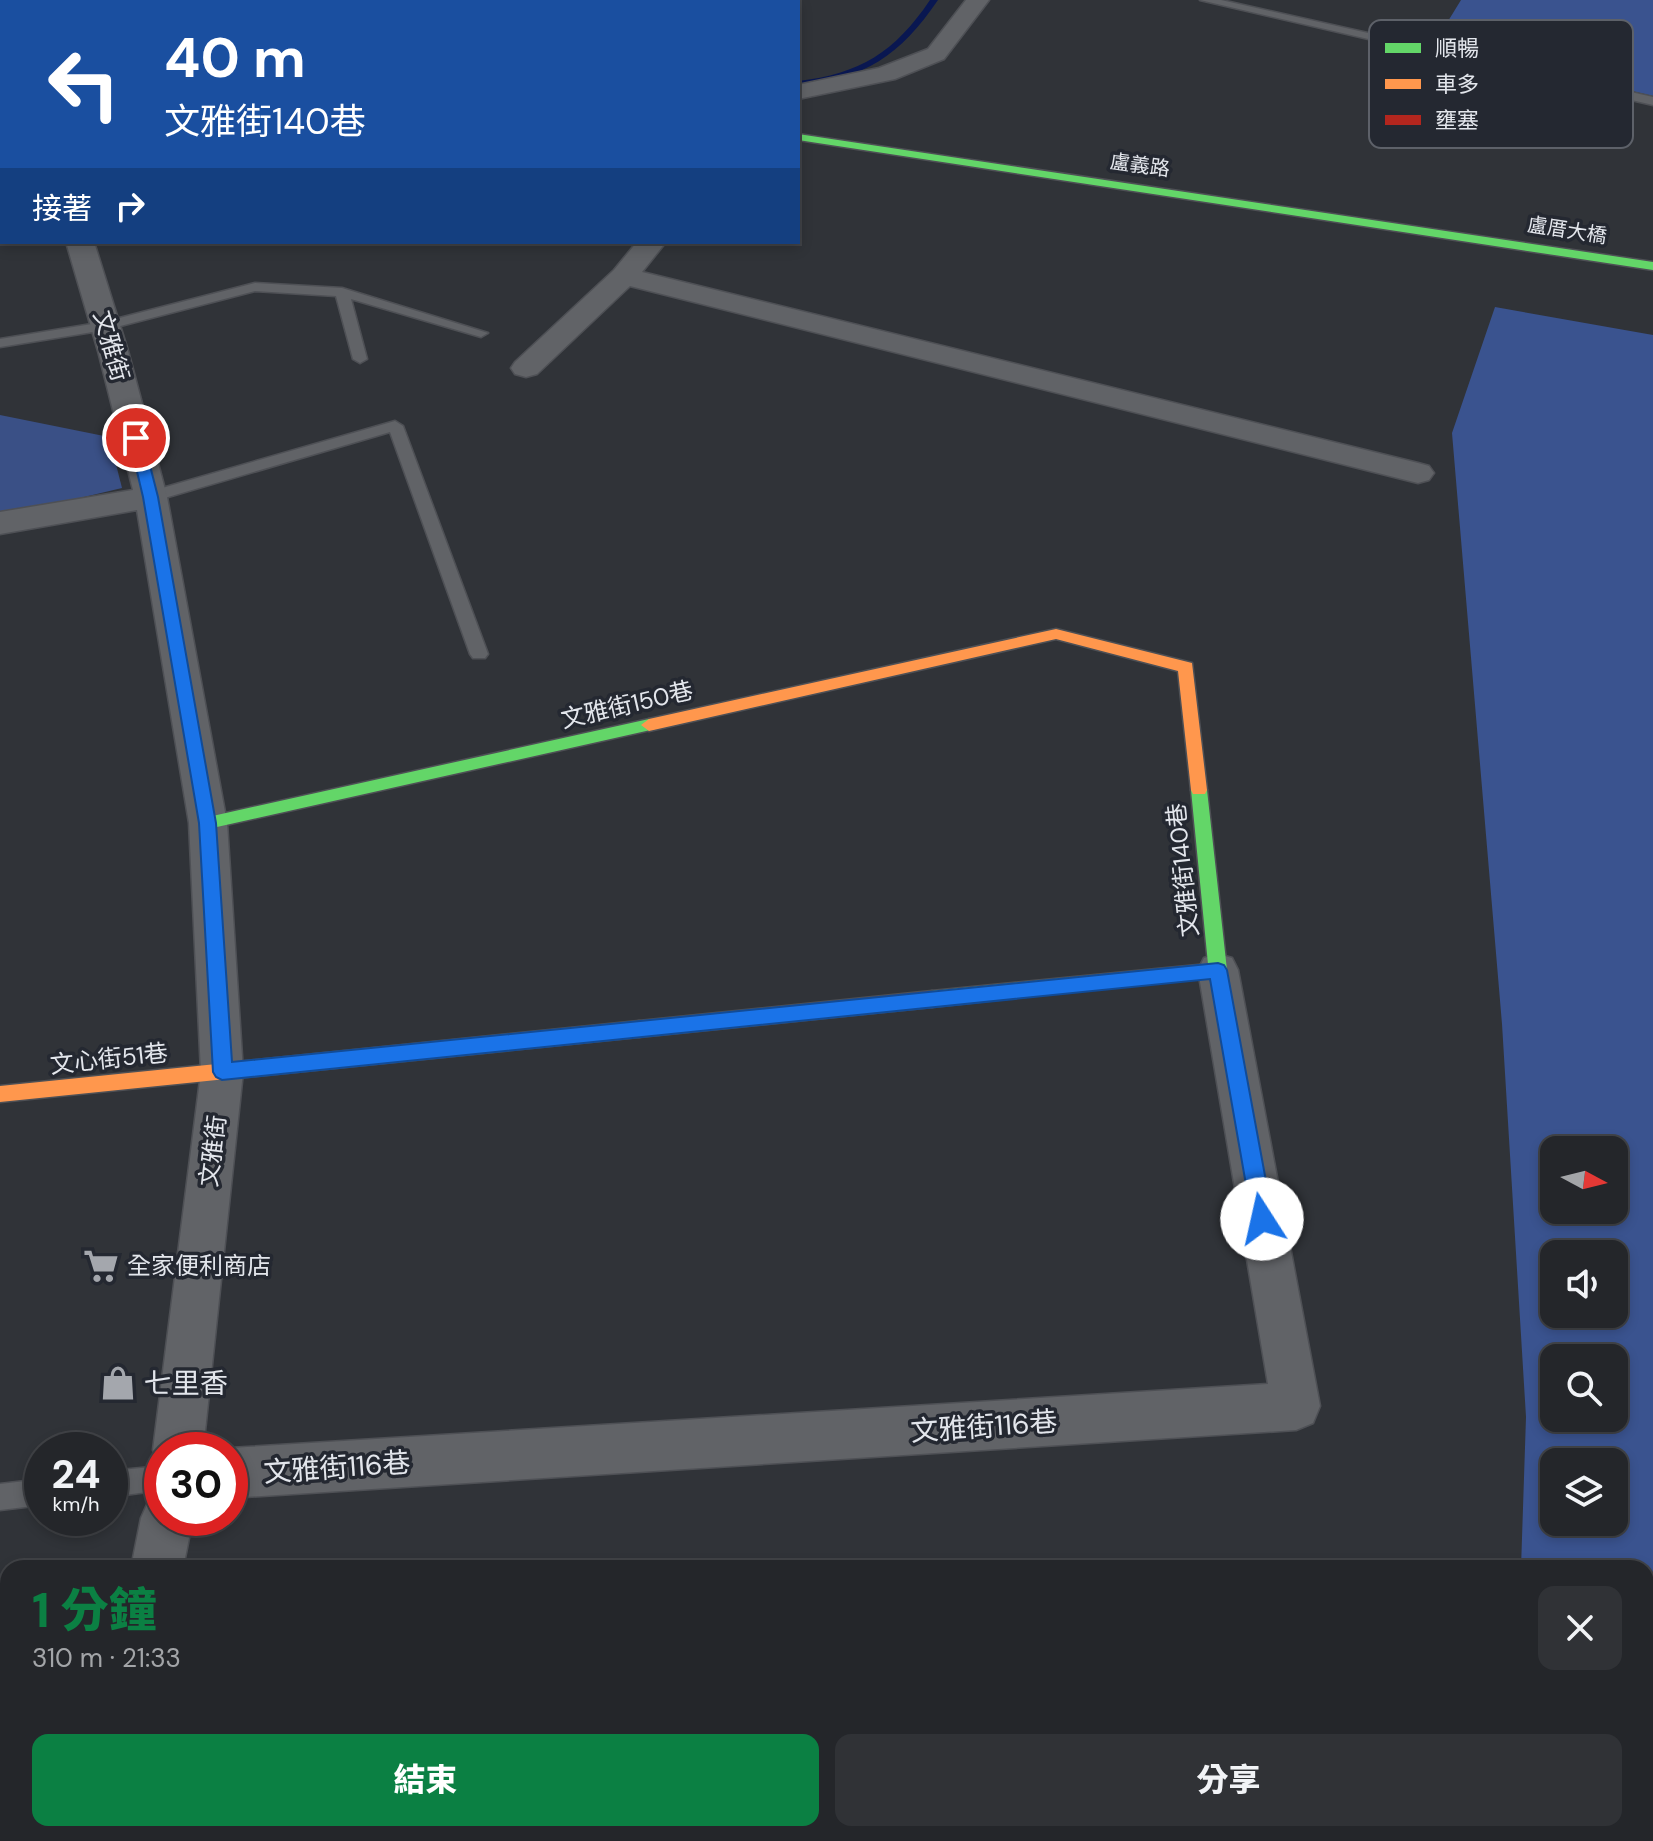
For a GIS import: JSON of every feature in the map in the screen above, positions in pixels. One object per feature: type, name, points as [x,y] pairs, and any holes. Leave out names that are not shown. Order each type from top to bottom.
[{"type":"street","points":[[800,92],[886,74],[936,54],[978,0]]},
{"type":"street","name":"盧義路","points":[[800,137],[1475,237]]},
{"type":"street","name":"盧厝大橋","points":[[1475,237],[1653,266]]},
{"type":"street","name":"文雅街","points":[[81,244],[151,497],[208,823],[222,1072],[180,1432]]},
{"type":"street","points":[[526,368],[624,276],[650,244]]},
{"type":"street","points":[[624,276],[1418,473]]},
{"type":"street","points":[[0,523],[151,497]]},
{"type":"street","name":"文雅街150巷","points":[[208,823],[1056,634]]},
{"type":"street","name":"文雅街140巷","points":[[222,1072],[1218,970],[1186,667],[1056,634]]},
{"type":"street","name":"文雅街116巷","points":[[248,1472],[1296,1406],[1218,970]]},
{"type":"street","name":"文心街51巷","points":[[0,1094],[222,1072]]},
{"type":"street","points":[[159,1560],[163,1536]]},
{"type":"lane","points":[[1206,0],[1369,37]]},
{"type":"lane","points":[[1633,96],[1653,101]]},
{"type":"lane","points":[[0,343],[105,326],[255,287],[342,292],[481,333]]},
{"type":"lane","points":[[342,292],[360,359]]},
{"type":"lane","points":[[151,497],[395,426],[479,654]]},
{"type":"lane","points":[[0,1497],[24,1494]]},
{"type":"shaded area","points":[[1461,0],[1653,0],[1653,96],[1633,91],[1633,20],[1449,20]]},
{"type":"shaded area","points":[[1495,307],[1653,335],[1653,1560],[1521,1560],[1526,1417],[1502,1024],[1452,433]]},
{"type":"shaded area","points":[[0,415],[109,437],[122,488],[0,517]]},
{"type":"waterway","points":[[800,84],[841,76],[877,60],[908,35],[934,0]]},
{"type":"traffic: fast","points":[[800,137],[1653,266]]},
{"type":"traffic: fast","points":[[208,823],[649,725]]},
{"type":"traffic: fast","points":[[932,999],[1218,970],[1199,790]]},
{"type":"traffic: slow","points":[[649,725],[1056,634],[1186,667],[1199,790]]},
{"type":"traffic: slow","points":[[0,1094],[639,1029]]},
{"type":"traffic: jam","points":[[639,1029],[932,999]]},
{"type":"place","name":"全家便利商店","points":[[101,1266]]},
{"type":"place","name":"七里香","points":[[118,1383]]},
{"type":"route","points":[[136,438],[151,497],[208,823],[222,1072],[1218,970],[1262,1219]]}]
